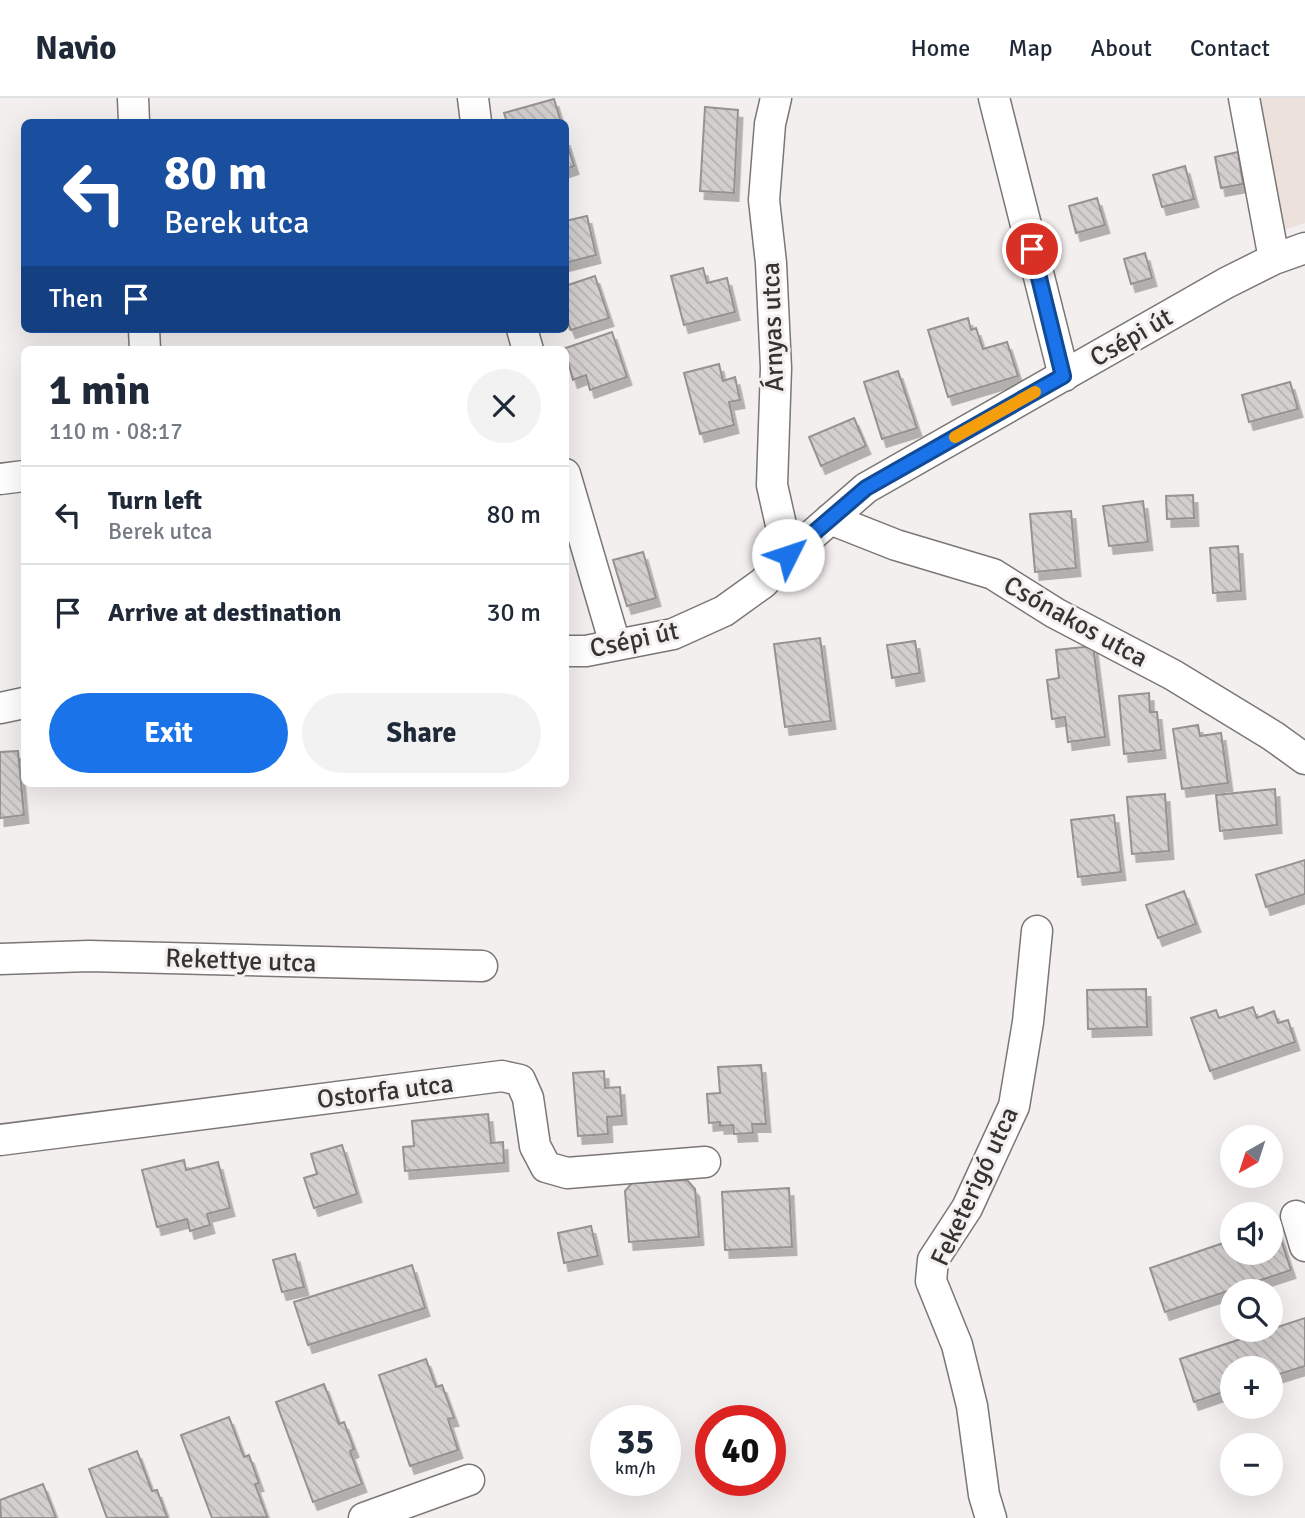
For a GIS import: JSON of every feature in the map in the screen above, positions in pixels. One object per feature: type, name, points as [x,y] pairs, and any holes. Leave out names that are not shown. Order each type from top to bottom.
[{"type":"street","points":[[133,98],[134,119]]},
{"type":"street","points":[[473,98],[476,119]]},
{"type":"street","name":"Árnyas utca","points":[[776,98],[769,124],[764,200],[771,263],[776,368],[772,485],[788,555]]},
{"type":"street","points":[[994,98],[1063,376]]},
{"type":"street","points":[[1244,98],[1274,259]]},
{"type":"street","name":"Csépi út","points":[[569,651],[586,651],[673,634],[724,611],[763,583],[788,555],[866,488],[1226,283],[1274,259],[1305,248]]},
{"type":"street","points":[[0,480],[21,476]]},
{"type":"street","points":[[569,488],[615,644]]},
{"type":"street","name":"Csónakos utca","points":[[830,519],[896,545],[993,574],[1055,613],[1173,674],[1305,759]]},
{"type":"street","points":[[0,708],[21,704]]},
{"type":"street","name":"Feketerigó utca","points":[[991,1518],[984,1495],[972,1406],[957,1345],[931,1281],[933,1259],[967,1208],[1014,1106],[1028,1022],[1037,931]]},
{"type":"street","name":"Rekettye utca","points":[[0,959],[89,956],[482,966]]},
{"type":"street","name":"Ostorfa utca","points":[[0,1140],[502,1076],[520,1080],[528,1098],[535,1146],[546,1167],[567,1173],[705,1162]]},
{"type":"street","points":[[1296,1216],[1305,1246]]},
{"type":"street","points":[[364,1518],[469,1480]]},
{"type":"shaded area","points":[[1256,98],[1305,98],[1305,223],[1284,230]]},
{"type":"building","points":[[554,99],[560,119],[506,119],[504,113]]},
{"type":"building","points":[[705,107],[738,110],[734,193],[700,191]]},
{"type":"building","points":[[569,150],[574,166],[569,168]]},
{"type":"building","points":[[1238,152],[1243,184],[1221,188],[1215,157]]},
{"type":"building","points":[[1185,166],[1194,199],[1162,207],[1153,175]]},
{"type":"building","points":[[1097,198],[1105,225],[1076,233],[1069,206]]},
{"type":"building","points":[[587,216],[596,255],[569,262],[569,220]]},
{"type":"building","points":[[1145,253],[1152,278],[1131,284],[1124,259]]},
{"type":"building","points":[[703,268],[707,283],[727,278],[735,312],[684,325],[671,276]]},
{"type":"building","points":[[595,276],[609,318],[571,330],[569,285]]},
{"type":"building","points":[[968,318],[971,330],[976,328],[983,349],[1007,342],[1018,376],[948,397],[928,330]]},
{"type":"building","points":[[612,332],[627,377],[590,390],[586,375],[573,380],[569,365],[569,347]]},
{"type":"building","points":[[719,364],[723,381],[735,377],[740,400],[729,402],[734,425],[700,434],[684,373]]},
{"type":"building","points":[[898,371],[917,428],[882,439],[864,382]]},
{"type":"building","points":[[1290,382],[1298,409],[1249,422],[1242,395]]},
{"type":"building","points":[[854,418],[866,446],[821,466],[809,437]]},
{"type":"building","points":[[1193,495],[1194,518],[1167,519],[1166,496]]},
{"type":"building","points":[[1143,501],[1148,542],[1109,546],[1103,506]]},
{"type":"building","points":[[1071,511],[1076,568],[1035,572],[1030,514]]},
{"type":"building","points":[[1238,546],[1241,591],[1213,593],[1210,548]]},
{"type":"building","points":[[643,552],[656,598],[627,606],[613,560]]},
{"type":"building","points":[[820,638],[831,721],[785,727],[774,644]]},
{"type":"building","points":[[915,641],[920,673],[892,678],[887,645]]},
{"type":"building","points":[[1093,646],[1105,737],[1068,742],[1065,717],[1052,719],[1047,680],[1059,678],[1056,650]]},
{"type":"building","points":[[1149,693],[1150,712],[1157,712],[1161,750],[1124,754],[1119,696]]},
{"type":"building","points":[[1198,725],[1200,736],[1221,733],[1228,783],[1182,789],[1173,729]]},
{"type":"building","points":[[18,751],[24,815],[0,818],[0,752]]},
{"type":"building","points":[[1275,789],[1277,825],[1220,831],[1216,795]]},
{"type":"building","points":[[1165,794],[1169,851],[1132,854],[1127,797]]},
{"type":"building","points":[[1114,815],[1121,872],[1078,877],[1071,820]]},
{"type":"building","points":[[1305,860],[1305,894],[1266,907],[1256,875]]},
{"type":"building","points":[[1184,891],[1196,924],[1158,938],[1146,905]]},
{"type":"building","points":[[1146,989],[1147,1027],[1088,1029],[1087,990]]},
{"type":"building","points":[[1253,1007],[1257,1018],[1274,1011],[1278,1023],[1288,1020],[1295,1042],[1210,1071],[1191,1018],[1216,1010],[1219,1018]]},
{"type":"building","points":[[761,1065],[766,1124],[752,1124],[753,1133],[734,1134],[733,1125],[709,1123],[707,1094],[720,1093],[718,1067]]},
{"type":"building","points":[[604,1071],[605,1088],[620,1087],[622,1116],[607,1117],[608,1134],[578,1136],[573,1073]]},
{"type":"building","points":[[488,1114],[491,1143],[503,1142],[504,1163],[405,1171],[403,1147],[414,1146],[412,1121]]},
{"type":"building","points":[[342,1145],[357,1194],[314,1208],[304,1178],[317,1174],[311,1154]]},
{"type":"building","points":[[184,1160],[186,1170],[218,1162],[230,1208],[207,1214],[210,1225],[190,1231],[187,1219],[157,1227],[142,1170]]},
{"type":"building","points":[[687,1180],[695,1189],[699,1237],[629,1242],[625,1191],[632,1183]]},
{"type":"building","points":[[789,1188],[792,1247],[725,1250],[722,1192]]},
{"type":"building","points":[[591,1226],[598,1256],[564,1263],[558,1233]]},
{"type":"building","points":[[1220,1244],[1220,1265],[1283,1265],[1283,1246],[1291,1270],[1264,1279],[1220,1279],[1220,1294],[1165,1312],[1150,1268]]},
{"type":"building","points":[[295,1254],[304,1287],[282,1292],[273,1260]]},
{"type":"building","points":[[412,1265],[425,1308],[308,1345],[294,1302]]},
{"type":"building","points":[[1305,1318],[1305,1366],[1283,1373],[1283,1356],[1220,1356],[1220,1393],[1194,1402],[1180,1359],[1232,1342],[1283,1342],[1283,1325]]},
{"type":"building","points":[[426,1359],[436,1387],[442,1385],[454,1418],[448,1419],[458,1450],[410,1466],[379,1375]]},
{"type":"building","points":[[324,1384],[339,1424],[344,1422],[354,1449],[350,1451],[362,1484],[313,1502],[276,1402]]},
{"type":"building","points":[[229,1417],[244,1457],[249,1455],[259,1483],[255,1484],[267,1517],[212,1518],[181,1435]]},
{"type":"building","points":[[137,1451],[152,1491],[157,1490],[167,1517],[107,1518],[89,1469]]},
{"type":"building","points":[[43,1484],[56,1518],[1,1518],[0,1500]]},
{"type":"slow traffic","points":[[955,437],[1035,392]]},
{"type":"route","points":[[788,555],[866,488],[1063,376],[1032,249]]}]
